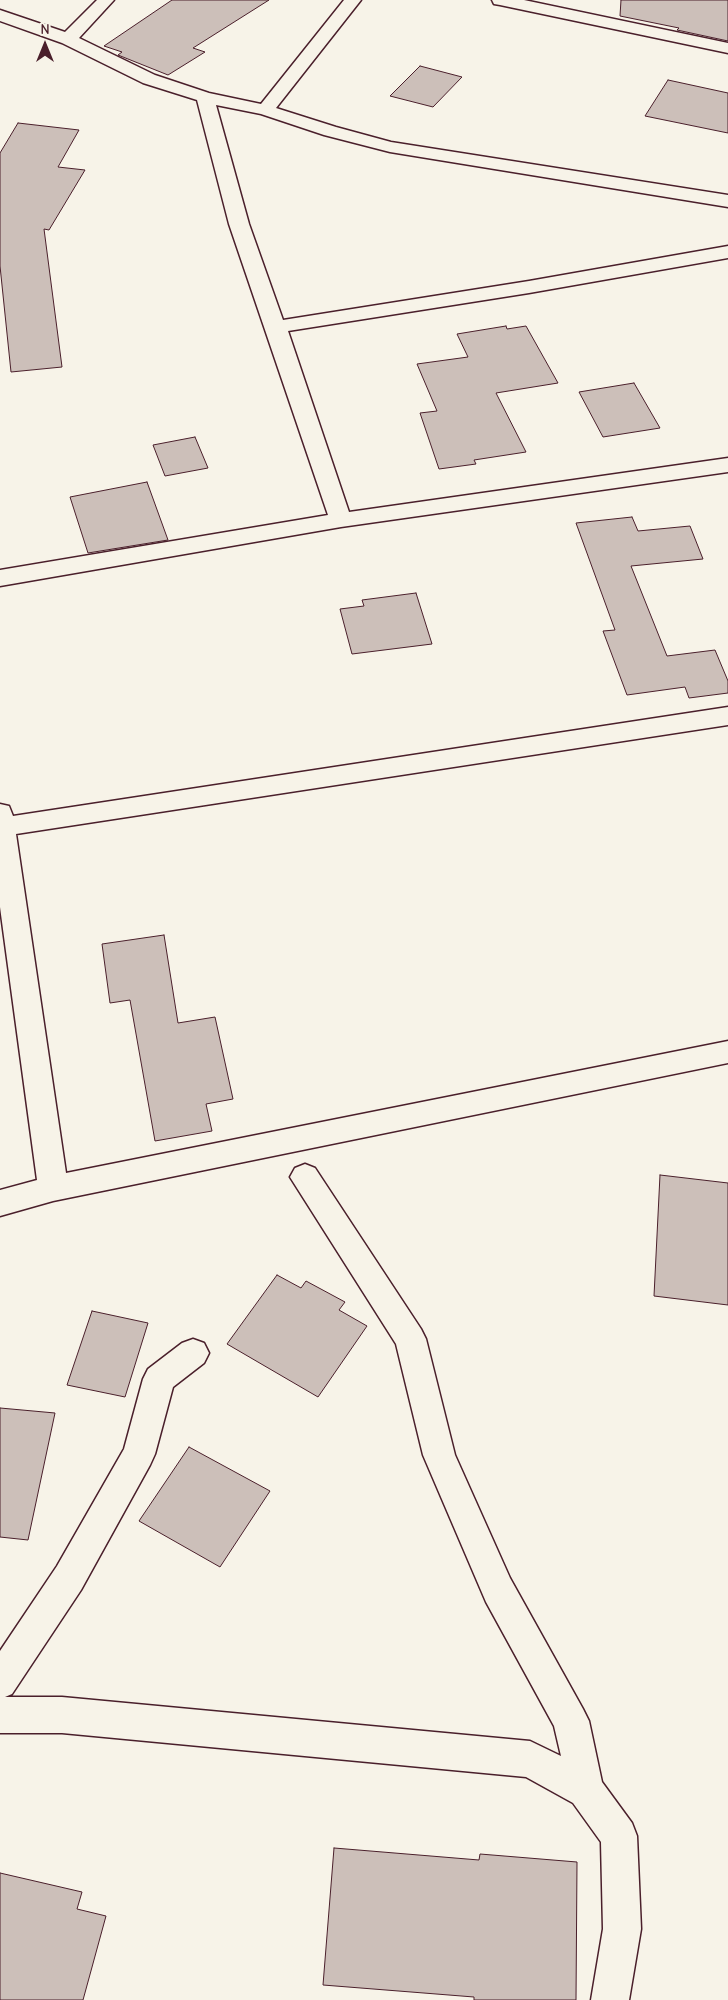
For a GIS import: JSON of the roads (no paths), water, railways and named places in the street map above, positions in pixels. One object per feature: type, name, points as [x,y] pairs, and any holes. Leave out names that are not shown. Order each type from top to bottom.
[{"type":"street","points":[[68,40],[106,0]]},
{"type":"street","points":[[265,110],[353,0]]},
{"type":"street","points":[[500,0],[728,48]]},
{"type":"street","points":[[0,15],[68,40],[149,79],[206,97],[265,110],[330,131],[390,147],[728,201]]},
{"type":"street","points":[[206,97],[239,224],[341,520]]},
{"type":"street","points":[[276,327],[529,287],[728,252]]},
{"type":"street","points":[[0,578],[341,520],[728,465]]},
{"type":"street","points":[[53,1188],[1,820],[728,716]]},
{"type":"street","points":[[0,1203],[53,1188],[728,1052]]},
{"type":"street","points":[[305,1177],[410,1339],[440,1456],[498,1590],[571,1722],[586,1790],[619,1836],[622,1929],[610,2000]]},
{"type":"street","points":[[0,1682],[69,1578],[139,1454],[159,1379],[193,1353]]},
{"type":"street","points":[[0,1715],[62,1715],[530,1759],[586,1790]]}]
